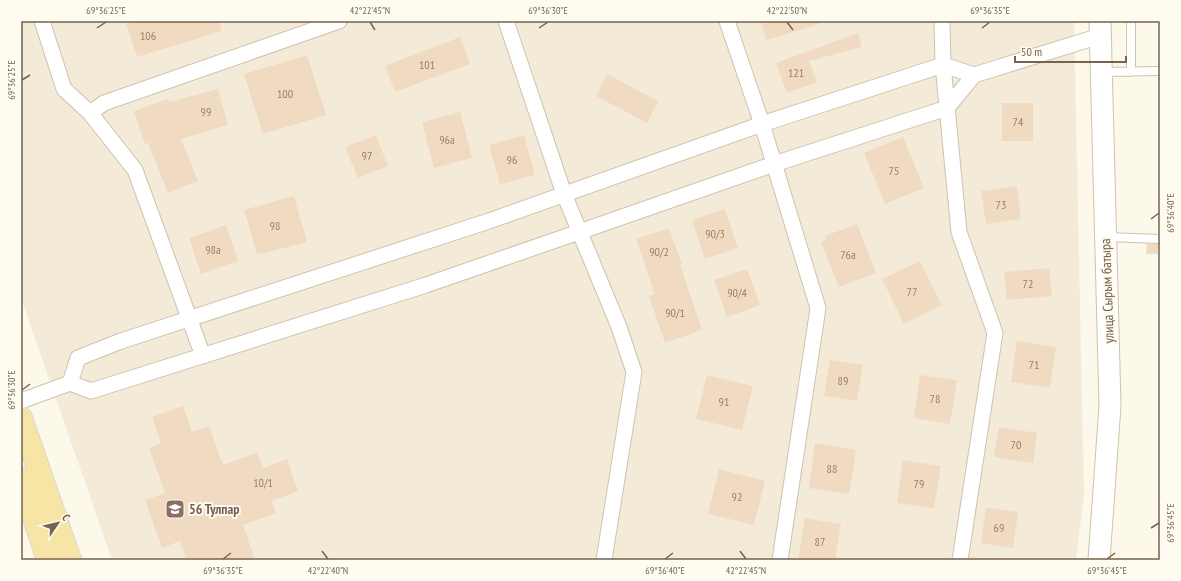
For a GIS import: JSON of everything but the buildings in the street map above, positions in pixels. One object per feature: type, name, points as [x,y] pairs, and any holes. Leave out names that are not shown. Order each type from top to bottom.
[{"type":"main road","points":[[21,418],[70,560]]},
{"type":"main road","points":[[21,479],[48,560]]},
{"type":"street","points":[[42,21],[64,89],[90,113],[135,170],[203,356]]},
{"type":"street","points":[[90,113],[104,103],[339,21]]},
{"type":"street","points":[[506,21],[564,194],[619,327],[634,372],[604,560]]},
{"type":"street","points":[[727,21],[762,124],[818,308],[780,560]]},
{"type":"street","points":[[942,21],[943,65],[959,232],[995,333],[960,560]]},
{"type":"street","points":[[21,401],[70,383],[90,391],[203,356],[423,286],[774,164],[947,108],[974,75],[1100,28]]},
{"type":"street","name":"улица Сырым батыра","points":[[1099,560],[1110,406],[1100,28]]},
{"type":"street","points":[[70,383],[78,358],[121,341],[489,221],[762,124],[943,65],[974,75]]},
{"type":"lane","points":[[1131,21],[1131,72]]},
{"type":"lane","points":[[1101,72],[1160,72]]},
{"type":"lane","points":[[1106,237],[1160,239]]},
{"type":"shaded area","points":[[21,21],[1074,21],[1084,494],[1076,560],[112,560],[21,298]]},
{"type":"place","name":"56 Тулпар","points":[[175,509]]}]
